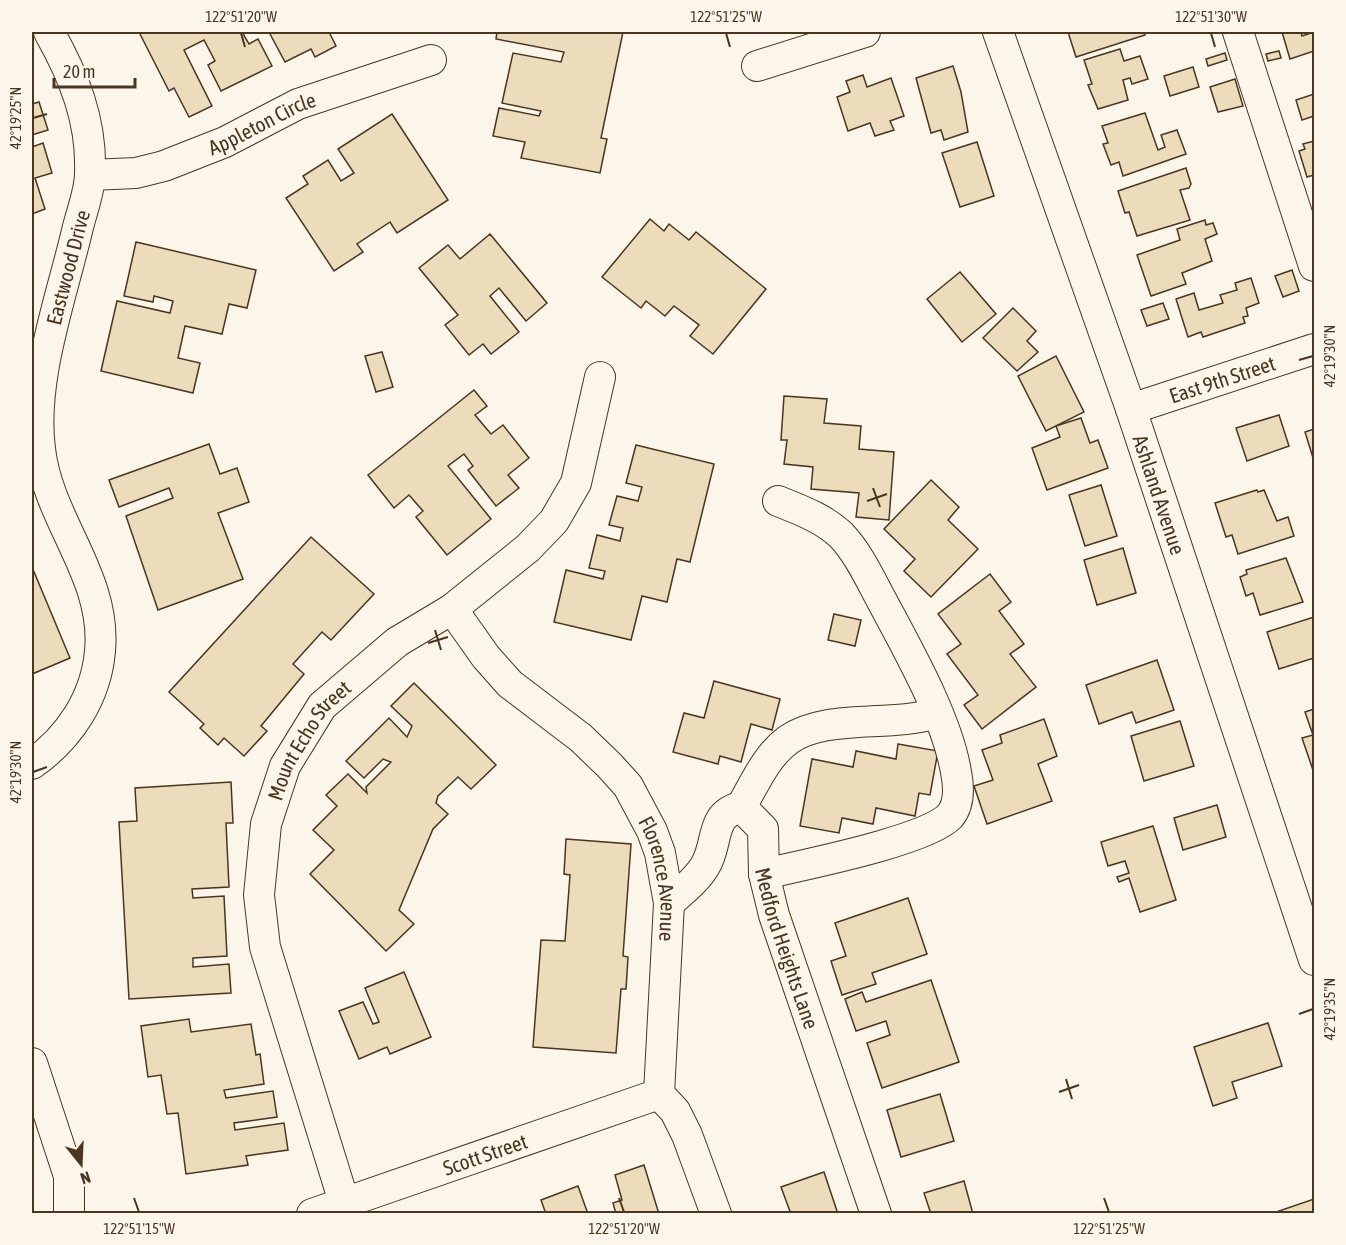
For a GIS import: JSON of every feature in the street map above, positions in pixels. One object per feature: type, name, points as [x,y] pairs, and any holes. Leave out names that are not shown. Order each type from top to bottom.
[{"type":"street","name":"Eastwood Drive","points":[[32,764],[67,733],[84,707],[94,682],[100,654],[102,624],[94,588],[47,481],[40,450],[38,409],[45,364],[90,175],[84,110],[62,55],[49,32]]},
{"type":"street","points":[[757,66],[865,32]]},
{"type":"street","name":"Ashland Avenue","points":[[998,32],[1131,409],[1314,960]]},
{"type":"street","points":[[1238,32],[1314,266]]},
{"type":"street","name":"Appleton Circle","points":[[90,175],[136,173],[164,166],[225,142],[298,104],[431,60]]},
{"type":"street","name":"East 9th Street","points":[[1131,409],[1314,349]]},
{"type":"street","name":"Mount Echo Street","points":[[344,1202],[265,947],[259,895],[266,824],[285,766],[322,706],[398,642],[452,609],[528,548],[554,521],[576,483],[600,377]]},
{"type":"street","points":[[764,874],[914,836],[950,815],[958,800],[956,772],[936,713],[899,633],[857,555],[840,535],[814,515],[778,501]]},
{"type":"street","name":"Florence Avenue","points":[[452,609],[486,657],[510,684],[581,738],[628,786],[660,853],[669,903],[658,1094]]},
{"type":"street","points":[[669,903],[704,868],[711,855],[719,819],[730,810],[741,807],[770,759],[788,740],[808,730],[899,721],[936,713]]},
{"type":"street","name":"Medford Heights Lane","points":[[741,807],[763,830],[764,874],[774,915],[876,1214]]},
{"type":"street","points":[[32,1063],[69,1176],[69,1214]]},
{"type":"street","points":[[658,1094],[675,1111],[687,1134],[716,1214]]},
{"type":"street","name":"Scott Street","points":[[312,1214],[658,1094]]},
{"type":"building","points":[[139,32],[242,32],[249,44],[258,39],[272,66],[221,91],[208,65],[215,61],[204,40],[184,50],[212,106],[189,117],[174,88],[169,91]]},
{"type":"building","points":[[269,32],[329,32],[336,46],[315,57],[311,49],[285,62]]},
{"type":"building","points":[[497,32],[623,32],[601,138],[607,139],[600,173],[521,158],[525,142],[493,136],[499,108],[539,116],[541,111],[502,103],[513,53],[561,62],[564,52],[496,39]]},
{"type":"building","points":[[1068,32],[1144,32],[1145,35],[1076,57]]},
{"type":"building","points":[[1282,32],[1301,32],[1302,36],[1314,32],[1314,51],[1290,59]]},
{"type":"building","points":[[1120,49],[1124,61],[1140,56],[1148,79],[1132,84],[1130,78],[1123,80],[1128,100],[1098,109],[1088,85],[1092,84],[1084,60]]},
{"type":"building","points":[[1279,51],[1281,58],[1268,61],[1266,54]]},
{"type":"building","points":[[1225,53],[1227,60],[1208,66],[1206,59]]},
{"type":"building","points":[[953,66],[961,92],[968,132],[944,140],[941,130],[931,133],[916,78]]},
{"type":"building","points":[[1193,67],[1199,87],[1170,96],[1164,76]]},
{"type":"building","points":[[863,75],[867,87],[891,78],[904,116],[890,121],[894,130],[875,136],[870,123],[848,131],[837,97],[850,92],[846,81]]},
{"type":"building","points":[[1235,79],[1243,106],[1218,112],[1210,87]]},
{"type":"building","points":[[1314,94],[1314,116],[1302,120],[1296,100]]},
{"type":"building","points":[[39,102],[48,130],[32,135],[32,104]]},
{"type":"building","points":[[1145,113],[1158,150],[1165,147],[1161,135],[1177,130],[1186,154],[1123,176],[1119,162],[1111,165],[1103,144],[1108,143],[1102,126]]},
{"type":"building","points":[[392,114],[448,200],[397,233],[390,222],[357,244],[363,252],[334,271],[286,198],[308,184],[303,176],[328,160],[341,181],[354,173],[338,149]]},
{"type":"building","points":[[1314,141],[1314,175],[1307,177],[1299,151],[1305,149],[1303,144]]},
{"type":"building","points":[[977,142],[994,196],[960,207],[942,153]]},
{"type":"building","points":[[43,143],[52,173],[35,178],[45,209],[32,214],[32,147]]},
{"type":"building","points":[[1186,168],[1191,184],[1189,188],[1180,190],[1190,220],[1137,236],[1129,212],[1125,213],[1118,191]]},
{"type":"building","points":[[650,219],[664,231],[669,224],[689,240],[696,232],[766,289],[713,354],[690,336],[699,325],[674,306],[665,316],[646,301],[641,308],[602,277]]},
{"type":"building","points":[[1205,220],[1206,225],[1213,223],[1217,234],[1205,239],[1212,261],[1182,273],[1186,284],[1151,296],[1137,255],[1180,240],[1177,229]]},
{"type":"building","points":[[490,234],[547,303],[526,321],[499,288],[490,296],[519,332],[491,354],[483,344],[469,355],[445,325],[458,315],[419,268],[448,245],[460,259]]},
{"type":"building","points":[[136,242],[256,270],[247,308],[229,304],[222,334],[185,326],[178,358],[200,363],[193,393],[101,371],[117,301],[170,313],[173,301],[154,296],[153,302],[124,296]]},
{"type":"building","points":[[1292,270],[1299,291],[1283,297],[1275,276]]},
{"type":"building","points":[[960,272],[996,314],[962,342],[927,299]]},
{"type":"building","points":[[1251,278],[1259,303],[1246,308],[1248,316],[1243,317],[1245,323],[1203,337],[1201,332],[1188,337],[1176,299],[1194,293],[1199,310],[1223,303],[1220,295],[1237,290],[1235,283]]},
{"type":"building","points":[[1163,303],[1169,319],[1147,326],[1141,310]]},
{"type":"building","points":[[1013,308],[1036,331],[1027,341],[1038,352],[1017,371],[983,338]]},
{"type":"building","points":[[382,352],[393,387],[376,392],[365,356]]},
{"type":"building","points":[[1056,356],[1084,412],[1046,431],[1018,376]]},
{"type":"building","points":[[474,390],[487,406],[475,415],[491,434],[503,425],[529,458],[508,475],[519,488],[496,506],[468,470],[473,466],[464,454],[448,466],[491,519],[447,555],[416,517],[423,511],[409,495],[394,508],[368,475]]},
{"type":"building","points":[[784,396],[827,399],[824,423],[861,426],[859,449],[894,452],[889,520],[856,517],[859,493],[811,489],[813,467],[784,464],[787,440],[781,440]]},
{"type":"building","points":[[1279,415],[1289,446],[1247,461],[1236,428]]},
{"type":"building","points":[[1081,418],[1090,443],[1098,440],[1108,468],[1047,490],[1032,448],[1060,437],[1056,426]]},
{"type":"building","points":[[1314,429],[1314,461],[1305,432]]},
{"type":"building","points":[[209,444],[220,474],[237,468],[249,502],[218,513],[243,579],[158,610],[126,516],[173,498],[169,488],[119,507],[109,480]]},
{"type":"building","points":[[636,445],[714,464],[690,562],[677,559],[667,602],[642,596],[631,640],[554,622],[566,570],[603,579],[605,571],[589,568],[597,535],[620,541],[623,528],[609,525],[617,496],[638,501],[642,487],[626,483]]},
{"type":"building","points":[[931,480],[959,507],[948,520],[978,549],[931,597],[904,571],[915,559],[884,529]]},
{"type":"building","points":[[1101,485],[1117,536],[1085,546],[1069,495]]},
{"type":"building","points":[[1257,490],[1258,492],[1264,490],[1277,521],[1288,517],[1294,536],[1238,554],[1232,535],[1226,537],[1215,503]]},
{"type":"building","points":[[311,537],[374,594],[331,640],[322,632],[293,664],[304,674],[261,726],[267,731],[244,756],[224,738],[218,745],[200,728],[204,724],[169,692]]},
{"type":"building","points":[[1123,548],[1136,593],[1097,605],[1084,560]]},
{"type":"building","points":[[1286,558],[1303,602],[1260,615],[1253,593],[1246,596],[1240,577],[1247,574],[1246,570]]},
{"type":"building","points":[[32,567],[70,658],[32,674]]},
{"type":"building","points":[[990,574],[1011,602],[999,611],[1024,644],[1010,654],[1036,687],[982,729],[964,705],[978,695],[947,654],[961,644],[938,614]]},
{"type":"building","points":[[834,614],[861,620],[855,646],[828,640]]},
{"type":"building","points":[[1314,617],[1314,658],[1279,669],[1267,632]]},
{"type":"building","points":[[1157,660],[1174,710],[1136,723],[1132,712],[1099,724],[1086,685]]},
{"type":"building","points":[[714,681],[780,699],[772,730],[751,724],[741,762],[720,756],[718,764],[673,752],[684,713],[704,718]]},
{"type":"building","points":[[414,683],[496,765],[471,789],[458,777],[438,796],[436,803],[448,814],[433,829],[399,910],[414,924],[386,951],[310,874],[334,850],[313,830],[337,806],[326,795],[348,774],[367,793],[366,787],[391,762],[383,759],[364,778],[346,761],[389,718],[407,737],[412,726],[391,706]]},
{"type":"building","points":[[1314,709],[1314,773],[1302,738],[1313,735],[1305,712]]},
{"type":"building","points":[[1044,719],[1057,756],[1038,764],[1052,801],[987,824],[974,786],[993,780],[982,750],[1002,743],[1000,735]]},
{"type":"building","points":[[1180,721],[1194,766],[1144,781],[1131,736]]},
{"type":"building","points":[[898,744],[938,751],[930,795],[919,793],[915,816],[876,808],[873,824],[842,818],[839,833],[800,826],[812,759],[853,767],[856,751],[896,759]]},
{"type":"building","points":[[231,782],[233,823],[226,823],[229,887],[192,889],[193,898],[224,896],[227,956],[193,958],[193,967],[229,964],[231,993],[129,999],[119,822],[137,821],[135,788]]},
{"type":"building","points":[[1217,805],[1226,837],[1183,850],[1174,818]]},
{"type":"building","points":[[1153,826],[1176,900],[1140,912],[1129,878],[1119,882],[1117,877],[1129,873],[1125,861],[1108,866],[1101,842]]},
{"type":"building","points":[[566,839],[631,844],[623,956],[628,957],[626,989],[621,989],[616,1053],[533,1047],[541,940],[565,941],[570,875],[564,874]]},
{"type":"building","points":[[908,898],[927,954],[872,973],[876,984],[842,995],[831,961],[846,956],[835,923]]},
{"type":"building","points":[[404,972],[431,1037],[390,1054],[387,1047],[359,1059],[339,1011],[363,1002],[373,1024],[379,1022],[365,988]]},
{"type":"building","points":[[931,980],[959,1062],[882,1088],[867,1043],[890,1035],[886,1021],[856,1031],[845,999],[862,992],[866,1002]]},
{"type":"building","points":[[189,1019],[191,1032],[251,1024],[256,1055],[260,1054],[264,1084],[224,1090],[226,1098],[273,1091],[277,1117],[234,1123],[235,1130],[284,1123],[288,1150],[246,1156],[248,1165],[186,1174],[178,1113],[167,1114],[161,1075],[148,1077],[141,1026]]},
{"type":"building","points":[[1268,1023],[1282,1066],[1232,1082],[1237,1098],[1213,1106],[1194,1047]]},
{"type":"building","points":[[940,1094],[954,1141],[901,1157],[887,1110]]},
{"type":"building","points":[[644,1165],[659,1214],[616,1214],[613,1203],[622,1200],[615,1175]]},
{"type":"building","points":[[824,1172],[838,1214],[791,1214],[781,1187]]},
{"type":"building","points":[[964,1181],[973,1214],[931,1214],[924,1193]]},
{"type":"building","points":[[578,1186],[588,1214],[546,1214],[541,1200]]},
{"type":"building","points":[[1314,1199],[1314,1214],[1276,1214],[1276,1212]]}]
